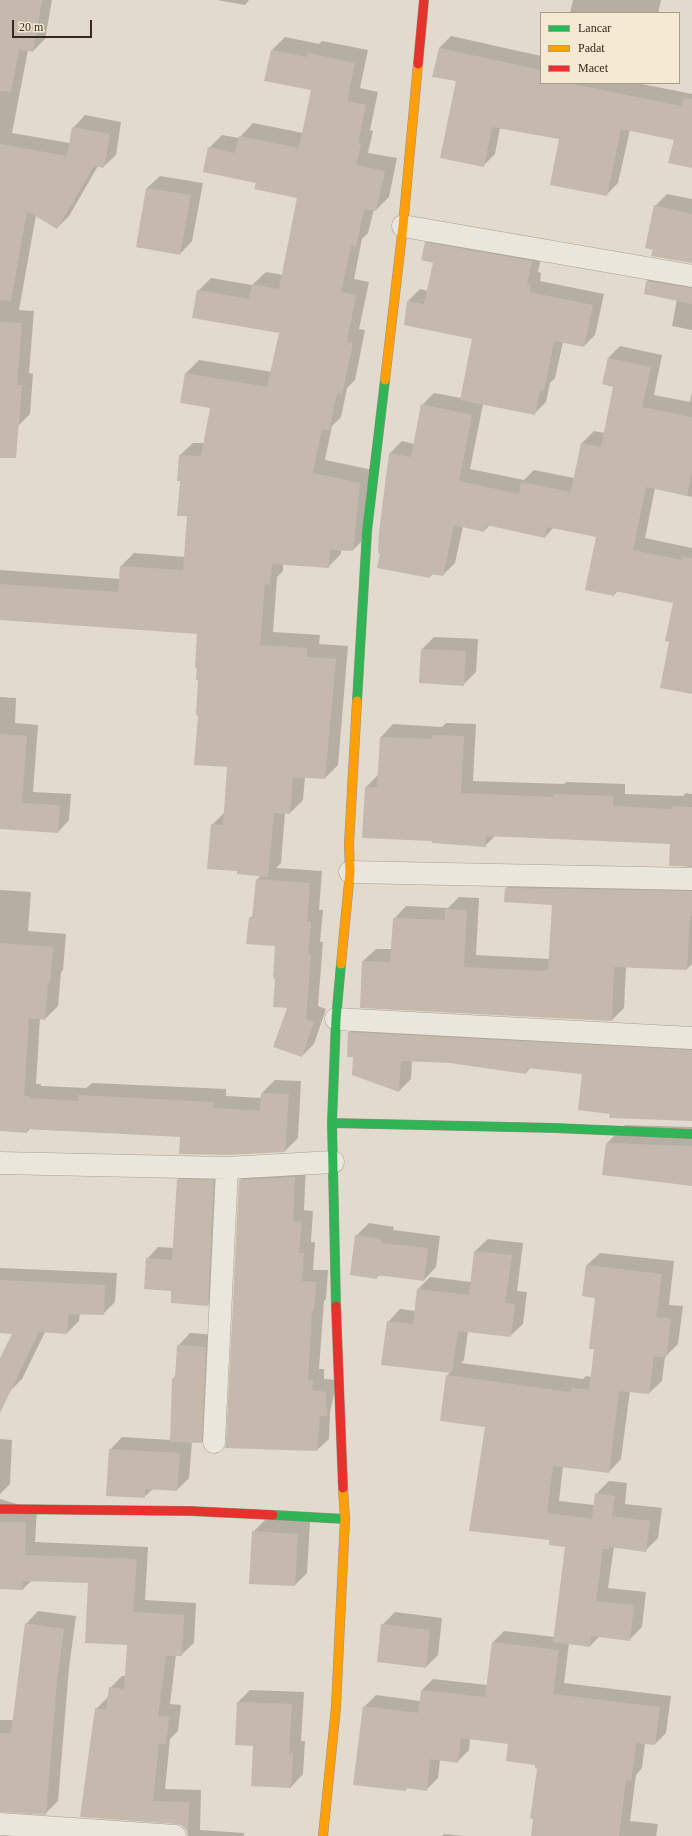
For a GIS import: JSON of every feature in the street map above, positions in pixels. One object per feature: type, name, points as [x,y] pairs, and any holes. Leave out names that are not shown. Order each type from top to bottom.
[{"type":"street","points":[[323,1836],[336,1707],[345,1519],[337,1360],[332,1123],[336,1019],[350,872],[349,844],[367,531],[403,226],[424,0]]},
{"type":"street","points":[[403,226],[692,276]]},
{"type":"street","points":[[350,872],[692,879]]},
{"type":"street","points":[[336,1019],[692,1038]]},
{"type":"street","points":[[332,1123],[555,1128],[692,1134]]},
{"type":"street","points":[[0,1163],[227,1168],[333,1162]]},
{"type":"street","points":[[214,1442],[227,1168]]},
{"type":"street","points":[[0,1509],[190,1511],[345,1519]]},
{"type":"street","points":[[0,1824],[176,1836]]},
{"type":"building","points":[[0,0],[42,0],[33,52],[19,49],[11,92],[0,91]]},
{"type":"building","points":[[439,48],[540,70],[540,84],[573,84],[681,106],[683,98],[692,99],[692,168],[668,163],[674,140],[621,129],[607,196],[550,185],[559,139],[492,127],[484,167],[440,158],[456,81],[432,77]]},
{"type":"building","points":[[271,50],[307,57],[308,53],[355,63],[347,101],[366,105],[358,143],[361,144],[356,165],[385,171],[376,211],[364,209],[356,247],[351,246],[341,292],[356,295],[347,342],[353,343],[342,394],[337,393],[329,431],[322,429],[313,473],[360,483],[353,551],[330,550],[329,568],[272,564],[270,585],[265,584],[260,645],[307,648],[307,657],[336,659],[325,779],[293,777],[290,814],[274,813],[268,877],[237,874],[237,871],[207,869],[211,824],[223,825],[227,767],[194,765],[198,716],[196,715],[198,680],[196,680],[197,668],[195,668],[197,634],[0,620],[0,584],[118,592],[120,566],[183,570],[187,516],[177,516],[180,481],[177,481],[179,455],[201,456],[210,408],[180,403],[185,373],[267,387],[279,333],[192,318],[197,290],[249,299],[252,284],[279,289],[297,198],[254,189],[256,183],[203,172],[208,147],[235,153],[239,136],[299,148],[311,90],[264,81]]},
{"type":"building","points":[[72,127],[110,134],[104,168],[94,166],[57,229],[27,211],[11,301],[0,300],[0,144],[67,156]]},
{"type":"building","points":[[146,188],[191,195],[180,255],[136,247]]},
{"type":"building","points":[[654,205],[692,214],[692,263],[651,256],[653,250],[645,248]]},
{"type":"building","points":[[425,242],[532,261],[527,284],[530,285],[529,292],[593,305],[584,347],[554,341],[544,391],[540,390],[535,415],[460,400],[472,339],[404,325],[407,301],[424,304],[433,263],[421,260]]},
{"type":"building","points":[[646,281],[692,288],[692,304],[644,294]]},
{"type":"building","points":[[0,322],[22,323],[17,385],[22,385],[16,458],[0,458]]},
{"type":"building","points":[[608,358],[651,367],[642,407],[692,417],[692,472],[687,496],[646,487],[633,550],[682,560],[682,557],[692,558],[692,694],[660,688],[669,642],[665,641],[673,603],[615,591],[614,596],[585,590],[596,537],[547,527],[545,538],[486,525],[484,532],[454,525],[443,576],[431,574],[430,578],[377,568],[380,554],[378,553],[379,532],[389,453],[411,457],[421,404],[472,415],[459,481],[519,494],[521,482],[571,492],[581,443],[601,447],[613,387],[602,384]]},
{"type":"building","points":[[421,649],[466,651],[464,686],[419,683]]},
{"type":"building","points":[[0,734],[27,736],[22,803],[60,805],[58,833],[0,829]]},
{"type":"building","points":[[433,735],[464,736],[461,793],[553,797],[553,794],[613,796],[613,806],[672,809],[672,806],[692,807],[692,866],[669,866],[670,844],[486,836],[486,847],[432,843],[432,841],[362,838],[365,787],[377,787],[380,737],[432,739]]},
{"type":"building","points":[[256,879],[310,883],[307,922],[311,922],[308,954],[311,954],[306,1019],[314,1022],[302,1057],[273,1047],[287,1008],[273,1007],[275,946],[246,944],[249,917],[252,918]]},
{"type":"building","points":[[505,888],[692,891],[692,916],[690,916],[687,970],[614,967],[612,1021],[360,1008],[362,961],[390,962],[393,918],[445,920],[445,909],[467,910],[464,967],[542,971],[548,970],[552,905],[504,902]]},
{"type":"building","points":[[0,943],[53,947],[45,1020],[29,1018],[24,1096],[29,1096],[29,1098],[78,1101],[78,1095],[214,1102],[213,1108],[260,1111],[261,1093],[289,1094],[285,1152],[227,1155],[179,1154],[180,1137],[27,1129],[27,1133],[0,1131]]},
{"type":"building","points":[[348,1032],[692,1050],[692,1121],[609,1118],[610,1114],[578,1110],[582,1074],[527,1068],[526,1074],[450,1063],[401,1061],[399,1092],[352,1075],[353,1057],[347,1057]]},
{"type":"building","points":[[606,1143],[692,1146],[692,1186],[602,1175]]},
{"type":"building","points":[[295,1177],[293,1221],[302,1222],[299,1253],[304,1253],[302,1281],[316,1282],[314,1311],[312,1311],[308,1380],[313,1380],[312,1390],[326,1392],[327,1416],[320,1416],[317,1451],[225,1448],[239,1180]]},
{"type":"building","points":[[177,1179],[214,1180],[208,1306],[171,1303],[171,1291],[144,1289],[146,1258],[172,1260]]},
{"type":"building","points":[[355,1235],[382,1239],[381,1243],[428,1248],[424,1281],[377,1275],[377,1279],[350,1275]]},
{"type":"building","points":[[474,1251],[512,1255],[505,1303],[515,1304],[511,1337],[458,1331],[452,1373],[381,1365],[387,1321],[413,1324],[417,1289],[469,1295]]},
{"type":"building","points":[[586,1265],[662,1274],[656,1317],[671,1319],[666,1358],[654,1356],[649,1394],[619,1391],[609,1473],[553,1466],[547,1513],[592,1519],[595,1493],[615,1496],[612,1516],[650,1521],[646,1552],[609,1547],[609,1549],[603,1549],[596,1601],[634,1605],[630,1641],[591,1636],[590,1647],[553,1642],[565,1547],[549,1545],[549,1540],[469,1531],[485,1427],[440,1421],[446,1375],[571,1392],[572,1388],[589,1390],[594,1349],[589,1349],[595,1298],[582,1296]]},
{"type":"building","points":[[0,1280],[105,1285],[104,1315],[69,1314],[67,1334],[39,1332],[0,1413],[0,1358],[12,1334],[0,1333]]},
{"type":"building","points":[[177,1345],[206,1347],[202,1443],[170,1442],[172,1378],[175,1379]]},
{"type":"building","points":[[109,1449],[180,1453],[177,1491],[145,1489],[145,1498],[106,1496]]},
{"type":"building","points":[[0,1522],[26,1522],[25,1555],[137,1559],[133,1612],[184,1615],[182,1656],[166,1656],[158,1716],[169,1717],[166,1744],[159,1744],[153,1801],[189,1802],[188,1832],[182,1825],[176,1824],[80,1817],[95,1708],[106,1710],[109,1687],[124,1689],[127,1645],[85,1643],[88,1583],[23,1581],[22,1590],[0,1589]]},
{"type":"building","points":[[252,1531],[298,1534],[295,1586],[249,1584]]},
{"type":"building","points":[[25,1623],[64,1629],[57,1681],[46,1815],[0,1812],[0,1733],[11,1733]]},
{"type":"building","points":[[381,1624],[430,1630],[426,1668],[377,1662]]},
{"type":"building","points":[[492,1642],[559,1650],[553,1694],[660,1707],[655,1745],[636,1743],[631,1781],[626,1780],[619,1836],[531,1836],[533,1819],[530,1819],[537,1769],[535,1768],[535,1765],[506,1761],[508,1744],[461,1738],[458,1763],[430,1759],[427,1791],[406,1788],[406,1791],[353,1785],[363,1706],[418,1713],[421,1690],[485,1697]]},
{"type":"building","points":[[237,1702],[292,1704],[289,1753],[293,1753],[291,1788],[251,1786],[253,1746],[235,1745]]},
{"type":"traffic: fast","points":[[357,701],[367,531],[385,380]]},
{"type":"traffic: fast","points":[[336,1306],[332,1123],[336,1019],[341,964]]},
{"type":"traffic: fast","points":[[332,1123],[555,1128],[692,1134]]},
{"type":"traffic: fast","points":[[273,1515],[345,1519]]},
{"type":"traffic: slow","points":[[385,380],[403,226],[418,64]]},
{"type":"traffic: slow","points":[[341,964],[350,872],[349,844],[357,701]]},
{"type":"traffic: slow","points":[[323,1836],[336,1707],[345,1519],[343,1488]]},
{"type":"traffic: jam","points":[[418,64],[424,0]]},
{"type":"traffic: jam","points":[[336,1306],[343,1488]]},
{"type":"traffic: jam","points":[[0,1509],[190,1511],[273,1515]]}]
